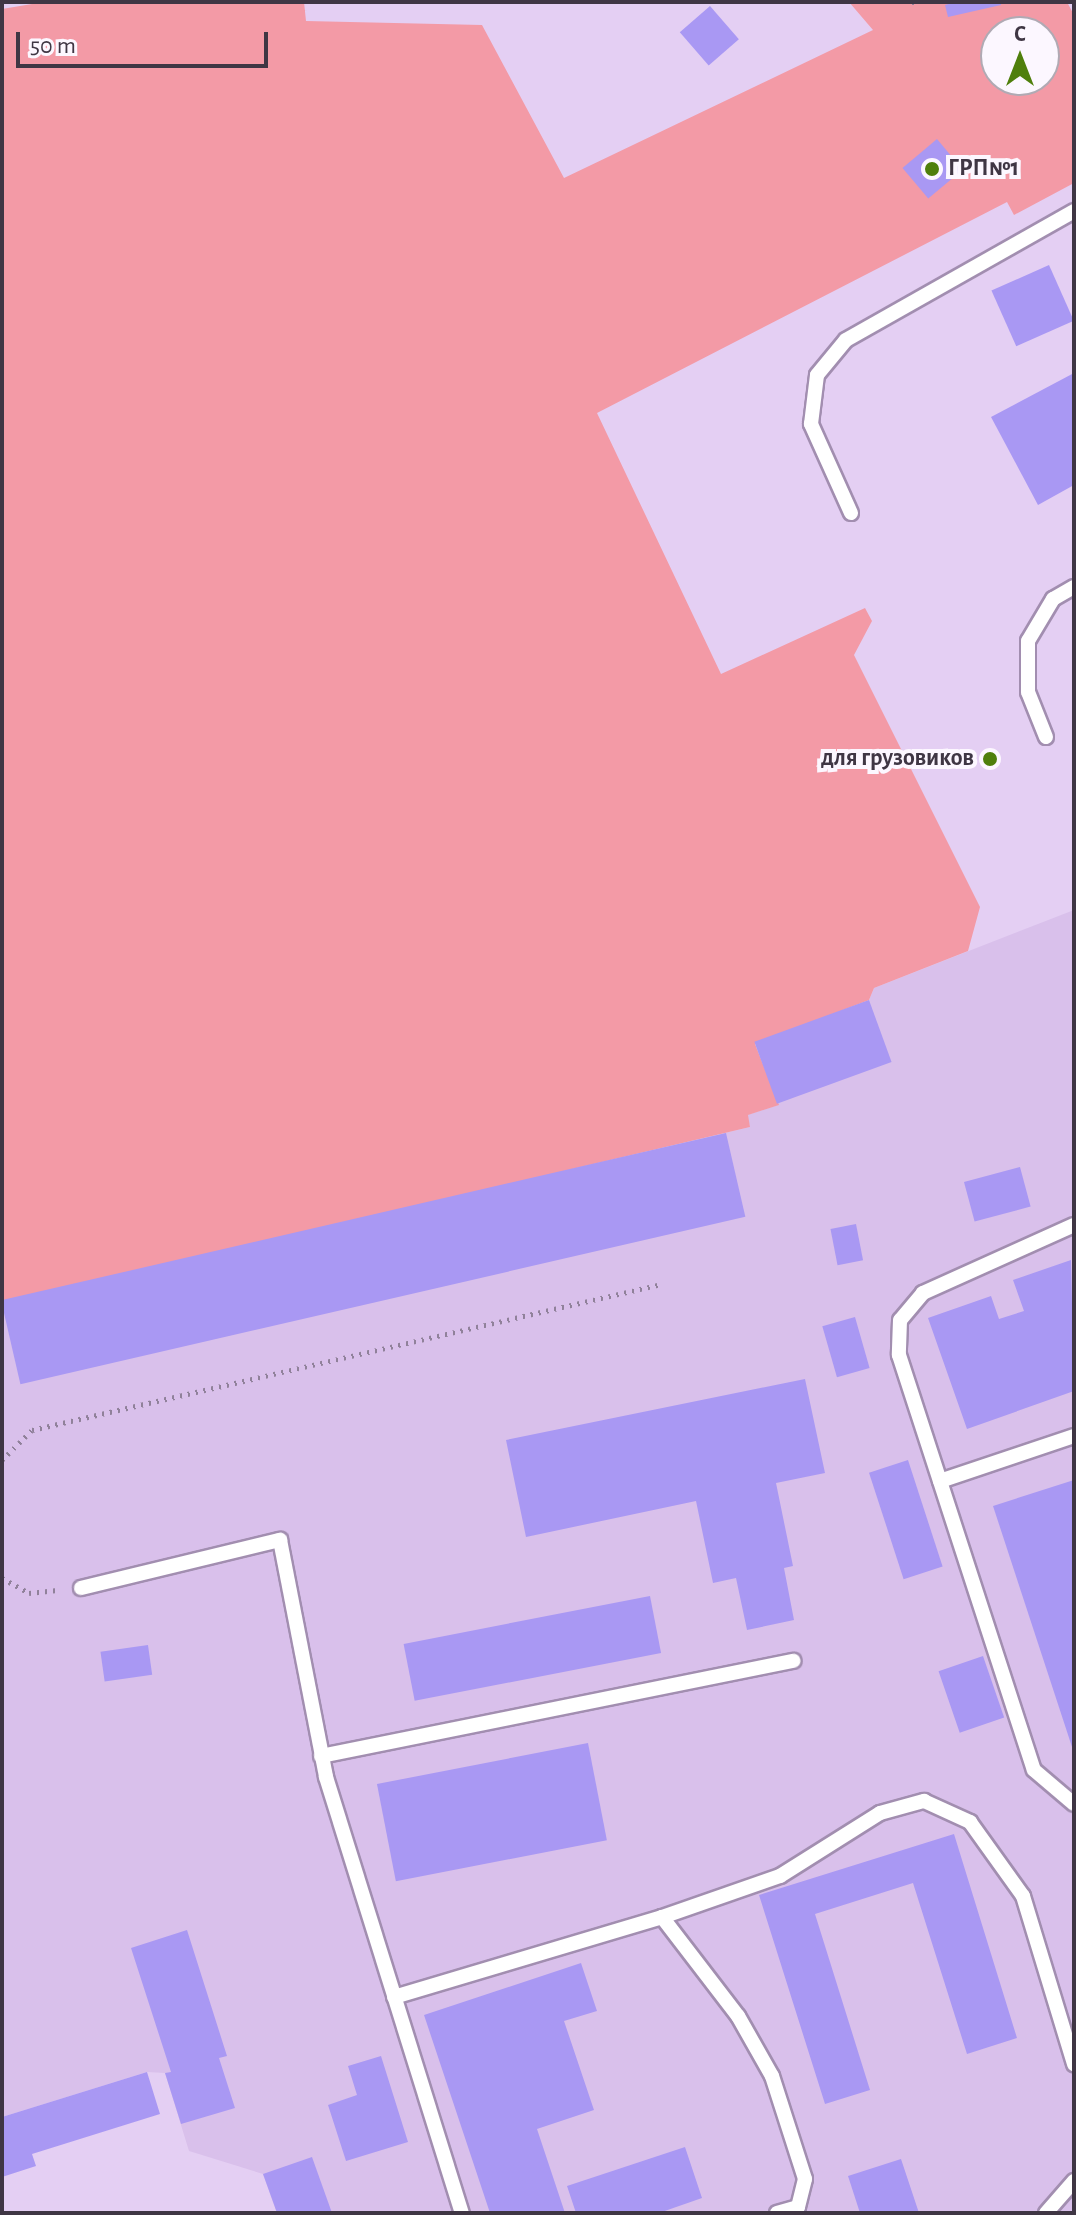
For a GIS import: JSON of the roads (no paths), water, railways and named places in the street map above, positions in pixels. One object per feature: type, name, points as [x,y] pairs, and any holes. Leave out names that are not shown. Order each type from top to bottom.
[{"type":"lane","points":[[851,513],[811,424],[817,375],[846,340],[1074,211]]},
{"type":"lane","points":[[1046,737],[1028,692],[1028,641],[1053,599],[1074,587]]},
{"type":"lane","points":[[1074,1225],[923,1293],[900,1320],[899,1355],[1034,1770],[1074,1804]]},
{"type":"lane","points":[[940,1481],[1074,1436]]},
{"type":"lane","points":[[81,1588],[280,1540],[321,1756],[462,2213]]},
{"type":"lane","points":[[321,1756],[794,1661]]},
{"type":"lane","points":[[394,1997],[662,1917],[780,1876],[880,1813],[924,1801],[970,1822],[1023,1896],[1074,2064]]},
{"type":"lane","points":[[662,1917],[738,2016],[772,2076],[805,2179],[800,2210],[777,2213]]},
{"type":"lane","points":[[1046,2213],[1074,2181]]},
{"type":"place","name":"ГРП№1","points":[[932,169]]},
{"type":"place","name":"для грузовиков","points":[[990,759]]}]
